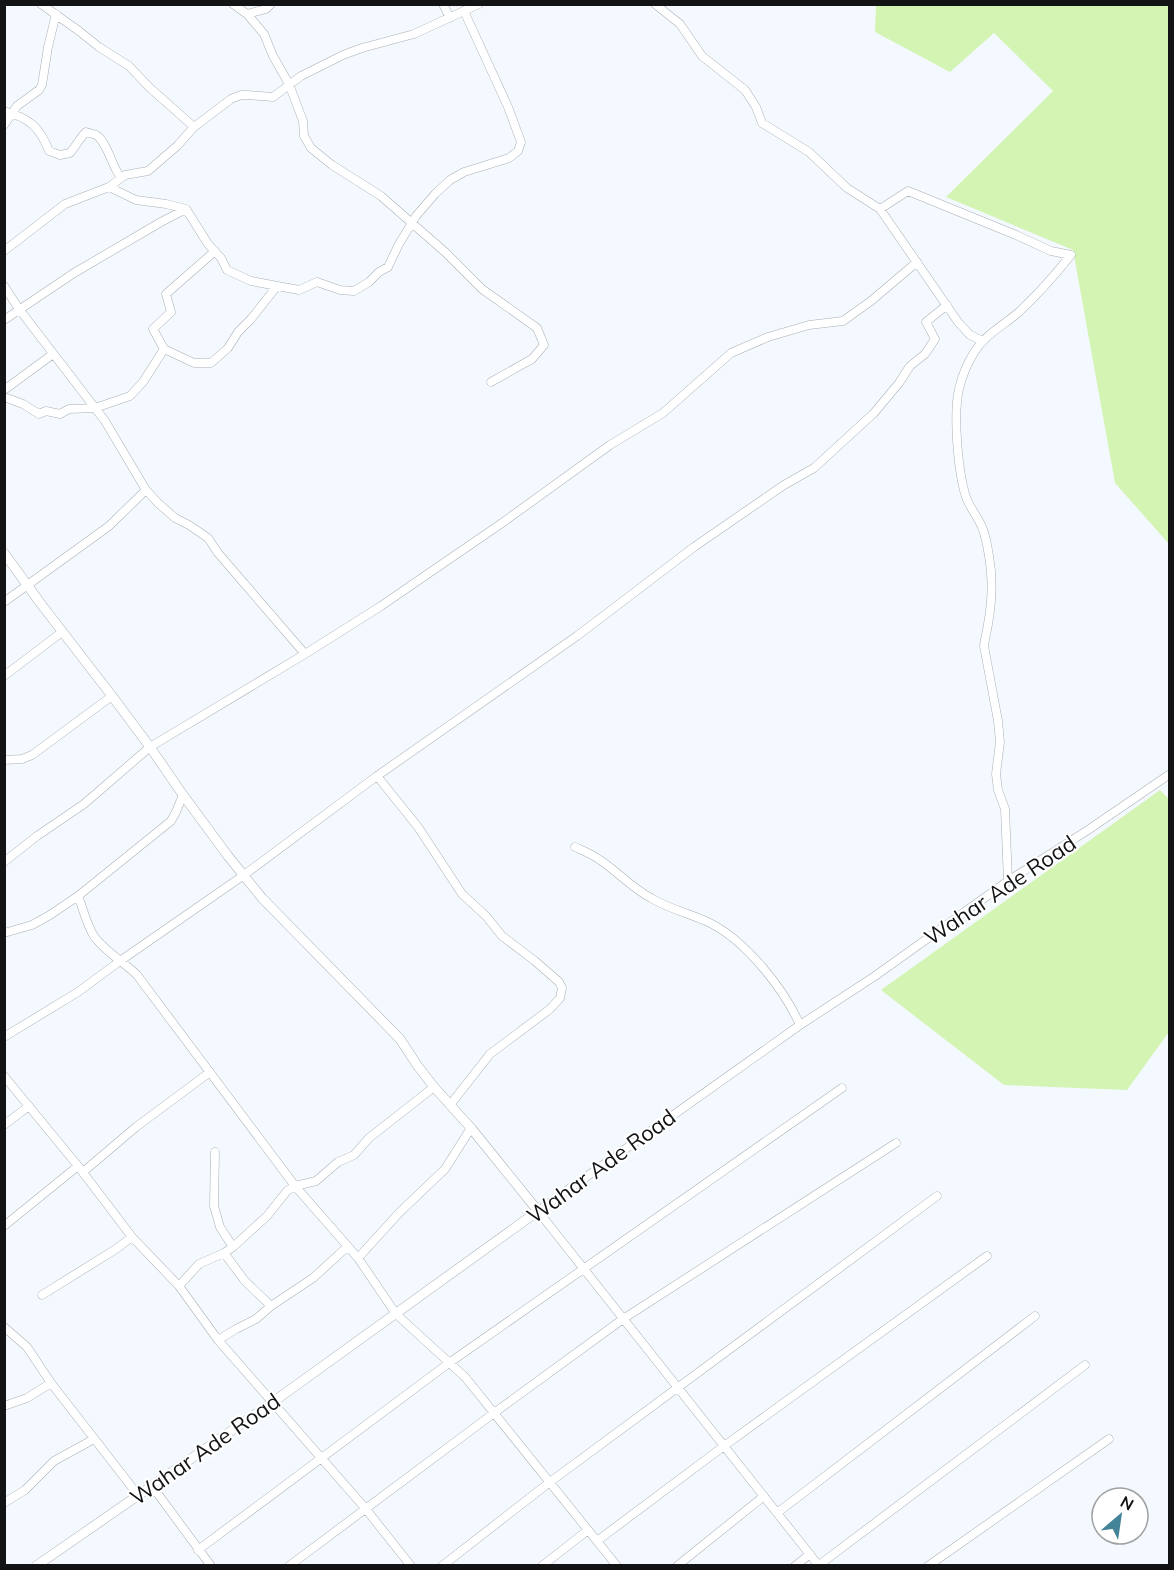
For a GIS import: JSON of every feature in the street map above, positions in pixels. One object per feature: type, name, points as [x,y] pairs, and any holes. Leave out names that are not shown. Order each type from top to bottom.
[{"type":"street","points":[[41,4],[129,66],[149,87],[195,127]]},
{"type":"street","points":[[233,4],[248,14],[264,34],[289,84],[303,121],[304,136],[311,148],[332,165],[381,196],[445,252],[482,289],[537,328],[544,345],[532,359],[491,382]]},
{"type":"street","points":[[248,14],[266,9],[271,4]]},
{"type":"street","points":[[443,4],[450,18]]},
{"type":"street","points":[[4,251],[65,204],[109,188],[125,175],[148,171],[195,127],[231,99],[241,95],[273,97],[289,84],[344,55],[414,34],[479,4]]},
{"type":"street","points":[[655,4],[680,24],[702,56],[745,90],[756,107],[762,123],[809,152],[847,188],[880,209],[958,322],[970,335],[983,341]]},
{"type":"street","points":[[109,188],[136,200],[186,209],[227,270],[251,281],[299,290],[316,282],[340,290],[354,291],[388,267],[412,222],[450,180],[464,172],[508,158],[518,151],[521,142],[508,107],[464,12]]},
{"type":"street","points":[[4,124],[8,112],[39,90],[42,85],[56,14]]},
{"type":"street","points":[[8,112],[36,127],[49,151],[60,155],[70,153],[78,139],[86,132],[96,134],[104,142],[115,171],[121,178]]},
{"type":"street","points":[[880,209],[908,191],[1017,235],[1050,251],[1071,255],[1051,280],[1016,314],[983,341],[965,370],[959,389],[957,416],[962,482],[967,500],[981,523],[992,575],[984,646],[998,721],[1000,742],[996,774],[998,790],[1005,809],[1008,881]]},
{"type":"street","points":[[4,320],[74,273],[186,209]]},
{"type":"street","points":[[215,251],[166,294],[171,312],[153,329],[164,350],[194,363],[211,363],[228,348],[238,332],[277,286]]},
{"type":"street","points":[[4,862],[84,804],[150,747],[381,606],[610,445],[663,412],[731,353],[768,337],[809,325],[843,321],[918,262]]},
{"type":"street","points":[[4,286],[95,408],[146,490],[175,518],[208,538],[218,553],[305,654]]},
{"type":"street","points":[[4,1037],[78,992],[244,875],[377,776],[577,636],[694,547],[784,485],[814,468],[874,413],[910,366],[924,354],[935,339],[926,322],[947,305]]},
{"type":"street","points":[[4,399],[23,404],[39,414],[46,411],[60,414],[69,409],[95,408],[130,396],[143,382],[164,350]]},
{"type":"street","points":[[4,390],[53,354]]},
{"type":"street","points":[[4,603],[109,526],[146,490]]},
{"type":"street","points":[[4,553],[262,898],[400,1039],[434,1087],[471,1128],[819,1565],[1085,1365]]},
{"type":"street","points":[[4,676],[62,633]]},
{"type":"street","points":[[4,760],[22,759],[32,755],[112,696]]},
{"type":"street","points":[[377,776],[418,827],[462,894],[486,916],[502,936],[535,961],[559,982],[562,988],[560,998],[550,1009],[490,1054],[450,1105]]},
{"type":"street","name":"Wahar Ade Road","points":[[36,1566],[273,1402],[800,1025],[875,976],[1008,881],[1168,777]]},
{"type":"street","points":[[4,933],[32,925],[78,896],[171,821],[183,795]]},
{"type":"street","points":[[575,847],[601,861],[634,888],[653,900],[711,924],[748,951],[784,997],[800,1025]]},
{"type":"street","points":[[78,896],[94,937],[137,975],[296,1186],[358,1258],[396,1314],[465,1377],[617,1566]]},
{"type":"street","points":[[4,1227],[210,1072]]},
{"type":"street","points":[[4,1076],[132,1237],[179,1286],[218,1340],[365,1508],[411,1566]]},
{"type":"street","points":[[179,1286],[199,1264],[233,1247],[267,1216],[287,1191],[316,1181],[338,1162],[354,1155],[369,1138],[434,1087]]},
{"type":"street","points":[[198,1550],[449,1363],[842,1088]]},
{"type":"street","points":[[4,1125],[29,1106]]},
{"type":"street","points":[[358,1258],[399,1213],[445,1169],[471,1128]]},
{"type":"street","points":[[289,1566],[623,1319],[896,1143]]},
{"type":"street","points":[[215,1152],[214,1206],[220,1227],[233,1247]]},
{"type":"street","points":[[442,1566],[550,1482],[937,1196]]},
{"type":"street","points":[[42,1295],[132,1237]]},
{"type":"street","points":[[218,1340],[256,1319],[313,1278],[348,1246]]},
{"type":"street","points":[[224,1253],[245,1281],[271,1306]]},
{"type":"street","points":[[597,1541],[987,1256]]},
{"type":"street","points":[[777,1513],[1035,1316]]},
{"type":"street","points":[[4,1326],[27,1347],[51,1383],[138,1495]]},
{"type":"street","points":[[4,1406],[27,1398],[51,1383]]},
{"type":"street","points":[[4,1503],[25,1490],[54,1461],[94,1439]]},
{"type":"street","points":[[928,1566],[1109,1439]]},
{"type":"street","points":[[152,1486],[211,1566]]},
{"type":"street","points":[[677,1566],[764,1496]]},
{"type":"street","points":[[542,1566],[588,1530]]},
{"type":"street","points":[[795,1566],[810,1554]]},
{"type":"green space","points":[[876,5],[1169,5],[1169,544],[1115,483],[1073,250],[946,197],[1053,91],[994,33],[950,72],[875,32]]},
{"type":"green space","points":[[1160,790],[1170,800],[1169,1032],[1127,1090],[1004,1085],[881,990]]}]
